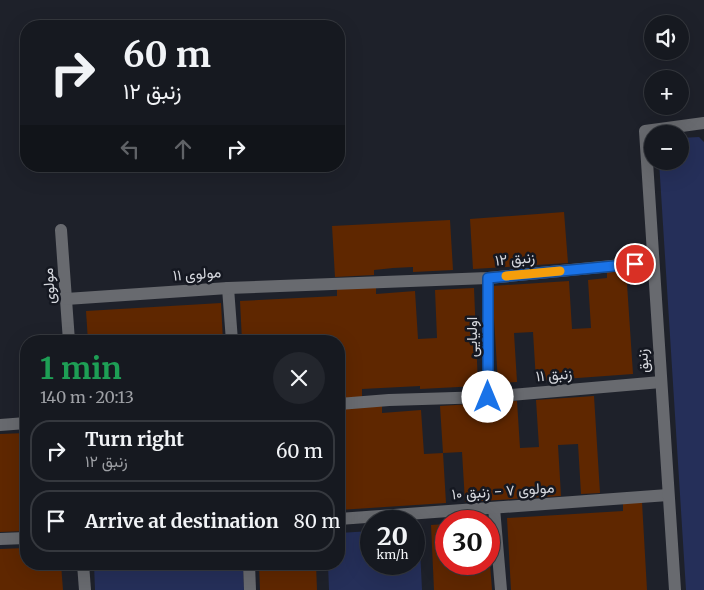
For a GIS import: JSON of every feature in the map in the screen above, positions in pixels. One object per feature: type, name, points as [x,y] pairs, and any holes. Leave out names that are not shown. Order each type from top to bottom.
[{"type":"street","name":"زنبق","points":[[675,590],[645,131],[704,123]]},
{"type":"street","name":"مولوی","points":[[61,230],[69,335]]},
{"type":"street","name":"زنبق ۱۲","points":[[331,284],[488,278],[653,262]]},
{"type":"street","name":"اولیایی","points":[[488,278],[488,397]]},
{"type":"street","name":"مولوی ۱۱","points":[[66,299],[228,288],[331,284]]},
{"type":"street","points":[[228,288],[232,335]]},
{"type":"street","name":"زنبق ۱۱","points":[[345,404],[389,400],[488,397],[661,382]]},
{"type":"street","points":[[0,425],[20,423]]},
{"type":"street","name":"مولوی ۷ - زنبق ۱۰","points":[[345,519],[668,495]]},
{"type":"street","points":[[494,508],[501,590]]},
{"type":"street","points":[[0,539],[20,538]]},
{"type":"street","points":[[83,570],[85,590]]},
{"type":"street","points":[[249,570],[250,590]]},
{"type":"shaded area","points":[[699,137],[704,142],[704,590],[686,590],[660,170],[689,170],[689,138]]},
{"type":"shaded area","points":[[360,532],[360,575],[421,575],[422,590],[329,590],[328,570],[345,570],[345,533]]},
{"type":"shaded area","points":[[94,570],[243,570],[244,590],[95,590]]},
{"type":"building","points":[[564,212],[568,263],[473,269],[470,219]]},
{"type":"building","points":[[450,220],[453,270],[413,272],[413,267],[393,268],[374,270],[374,275],[335,277],[332,226]]},
{"type":"building","points":[[626,269],[633,374],[536,381],[533,332],[514,333],[517,382],[498,383],[492,286],[569,281],[572,329],[591,328],[588,280],[607,278],[607,270]]},
{"type":"building","points":[[376,286],[376,294],[415,291],[418,339],[437,338],[435,290],[474,288],[478,386],[362,389],[362,400],[345,401],[345,335],[242,335],[240,301],[337,296],[337,288]]},
{"type":"building","points":[[221,303],[223,335],[88,335],[86,311]]},
{"type":"building","points":[[594,396],[600,493],[581,494],[578,444],[558,445],[561,496],[465,502],[462,452],[443,453],[440,406],[517,401],[520,448],[539,447],[536,400]]},
{"type":"building","points":[[382,403],[382,413],[421,410],[424,454],[443,453],[446,503],[345,510],[345,406]]},
{"type":"building","points":[[20,433],[20,531],[0,532],[0,434]]},
{"type":"building","points":[[642,502],[647,590],[511,590],[507,518],[623,511],[623,503]]},
{"type":"building","points":[[431,525],[435,525],[435,575],[491,575],[492,590],[434,590]]},
{"type":"building","points":[[20,548],[20,570],[61,570],[63,590],[0,590],[0,549]]},
{"type":"building","points":[[259,570],[316,570],[317,590],[260,590]]},
{"type":"slow traffic","points":[[506,276],[560,271]]},
{"type":"route","points":[[488,397],[488,278],[635,264]]}]
